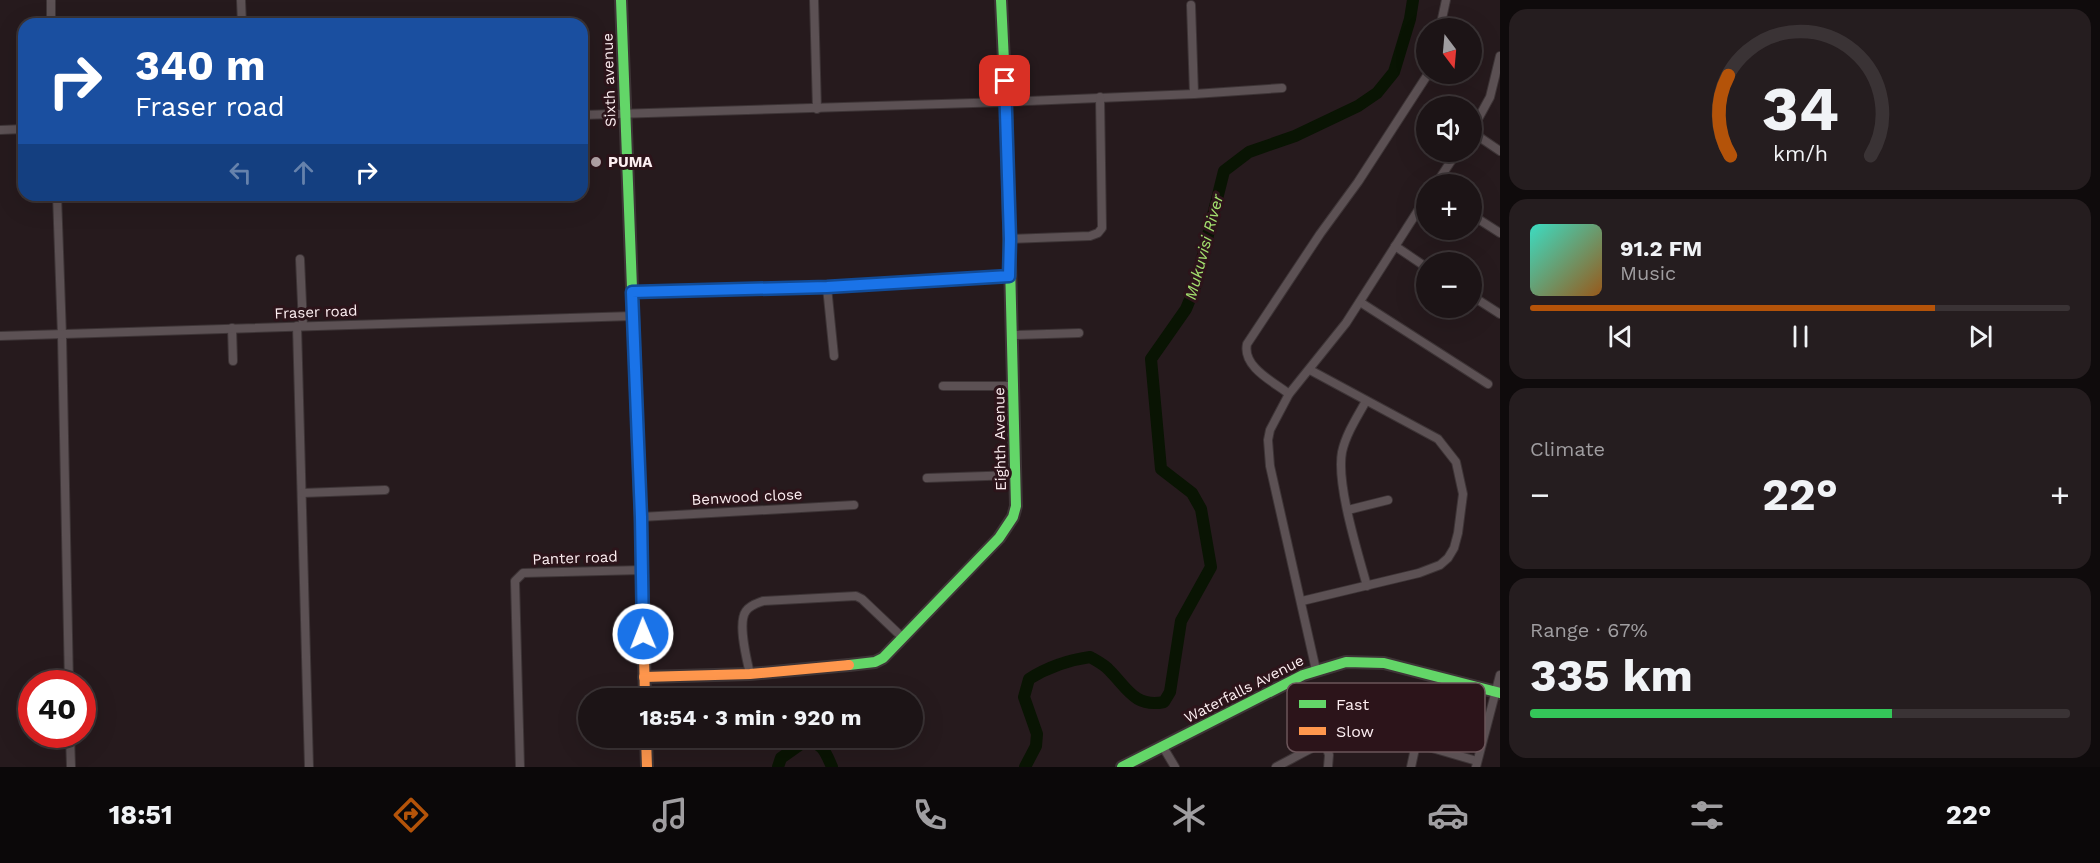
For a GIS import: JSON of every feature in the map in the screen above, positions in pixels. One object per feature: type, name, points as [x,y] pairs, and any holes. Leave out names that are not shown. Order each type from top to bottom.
[{"type":"street","points":[[51,0],[51,18]]},
{"type":"street","points":[[241,0],[242,18]]},
{"type":"street","name":"Sixth avenue","points":[[621,0],[641,517],[644,688]]},
{"type":"street","points":[[814,0],[817,109]]},
{"type":"street","name":"Eighth Avenue","points":[[644,677],[750,674],[871,663],[882,658],[999,538],[1013,517],[1016,506],[1014,386],[1001,0]]},
{"type":"street","points":[[1442,18],[1446,0]]},
{"type":"street","points":[[1191,5],[1194,94]]},
{"type":"street","points":[[1482,112],[1498,76],[1500,56]]},
{"type":"street","points":[[1289,394],[1252,365],[1247,356],[1247,344],[1423,84]]},
{"type":"street","points":[[588,115],[1006,102],[1282,88]]},
{"type":"street","points":[[1010,239],[1090,236],[1098,233],[1102,228],[1100,97]]},
{"type":"street","points":[[0,130],[18,129]]},
{"type":"street","points":[[1482,138],[1500,151]]},
{"type":"street","points":[[57,201],[69,670]]},
{"type":"street","points":[[1316,670],[1268,454],[1270,430],[1289,394],[1335,339],[1416,213]]},
{"type":"street","points":[[1482,222],[1500,234]]},
{"type":"street","points":[[1395,246],[1416,260]]},
{"type":"street","points":[[300,259],[302,493],[309,767]]},
{"type":"street","points":[[632,292],[827,287],[1009,276]]},
{"type":"street","points":[[827,287],[834,356]]},
{"type":"street","points":[[1360,302],[1488,384]]},
{"type":"street","points":[[1482,302],[1500,314]]},
{"type":"street","name":"Fraser road","points":[[0,336],[62,336],[232,328],[633,316]]},
{"type":"street","points":[[232,328],[233,361]]},
{"type":"street","points":[[1012,335],[1079,333]]},
{"type":"street","points":[[1302,601],[1431,570],[1448,558],[1455,548],[1463,494],[1456,462],[1438,439],[1310,370]]},
{"type":"street","points":[[943,386],[1014,386]]},
{"type":"street","points":[[1366,401],[1345,440],[1341,475],[1367,586]]},
{"type":"street","points":[[927,478],[1016,475]]},
{"type":"street","points":[[302,493],[385,490]]},
{"type":"street","points":[[1348,510],[1388,500]]},
{"type":"street","name":"Benwood close","points":[[641,517],[854,505]]},
{"type":"street","name":"Panter road","points":[[520,767],[514,585],[517,578],[523,573],[642,570]]},
{"type":"street","points":[[750,674],[744,645],[744,615],[752,606],[763,601],[856,596],[902,637]]},
{"type":"street","name":"Waterfalls Avenue","points":[[1122,767],[1286,683],[1316,670],[1346,662],[1384,663],[1463,683]]},
{"type":"street","points":[[1485,733],[1500,675]]},
{"type":"street","points":[[1163,747],[1175,767]]},
{"type":"street","points":[[70,748],[71,767]]},
{"type":"street","points":[[646,748],[647,767]]},
{"type":"street","points":[[1276,767],[1307,752]]},
{"type":"street","points":[[1328,752],[1328,767]]},
{"type":"street","points":[[1411,767],[1414,752]]},
{"type":"street","points":[[1440,752],[1476,764]]},
{"type":"waterway","name":"Mukuvisi River","points":[[1025,767],[1036,746],[1037,734],[1024,697],[1029,679],[1043,671],[1066,662],[1090,657],[1106,667],[1132,695],[1139,699],[1154,703],[1164,702],[1170,692],[1181,621],[1211,567],[1201,509],[1192,493],[1161,469],[1151,359],[1186,309],[1195,287],[1224,171],[1249,152],[1295,136],[1358,106],[1377,93],[1394,72],[1410,19],[1413,0]]},
{"type":"waterway","name":"Mukuvisi River","points":[[778,767],[781,758],[805,741],[820,746],[832,767]]},
{"type":"traffic: fast","points":[[621,0],[641,524]]},
{"type":"traffic: fast","points":[[849,665],[875,662],[883,658],[999,538],[1013,517],[1016,506],[1006,102],[1001,0]]},
{"type":"traffic: fast","points":[[1287,683],[1303,675],[1346,662],[1384,663],[1461,683]]},
{"type":"traffic: fast","points":[[1122,767],[1287,683]]},
{"type":"traffic: fast","points":[[1485,689],[1500,693]]},
{"type":"traffic: slow","points":[[641,524],[645,688]]},
{"type":"traffic: slow","points":[[644,677],[750,674],[849,665]]},
{"type":"traffic: slow","points":[[646,748],[647,767]]},
{"type":"place","name":"PUMA","points":[[596,162]]},
{"type":"route","points":[[643,634],[632,292],[827,287],[1009,276],[1005,81]]}]
